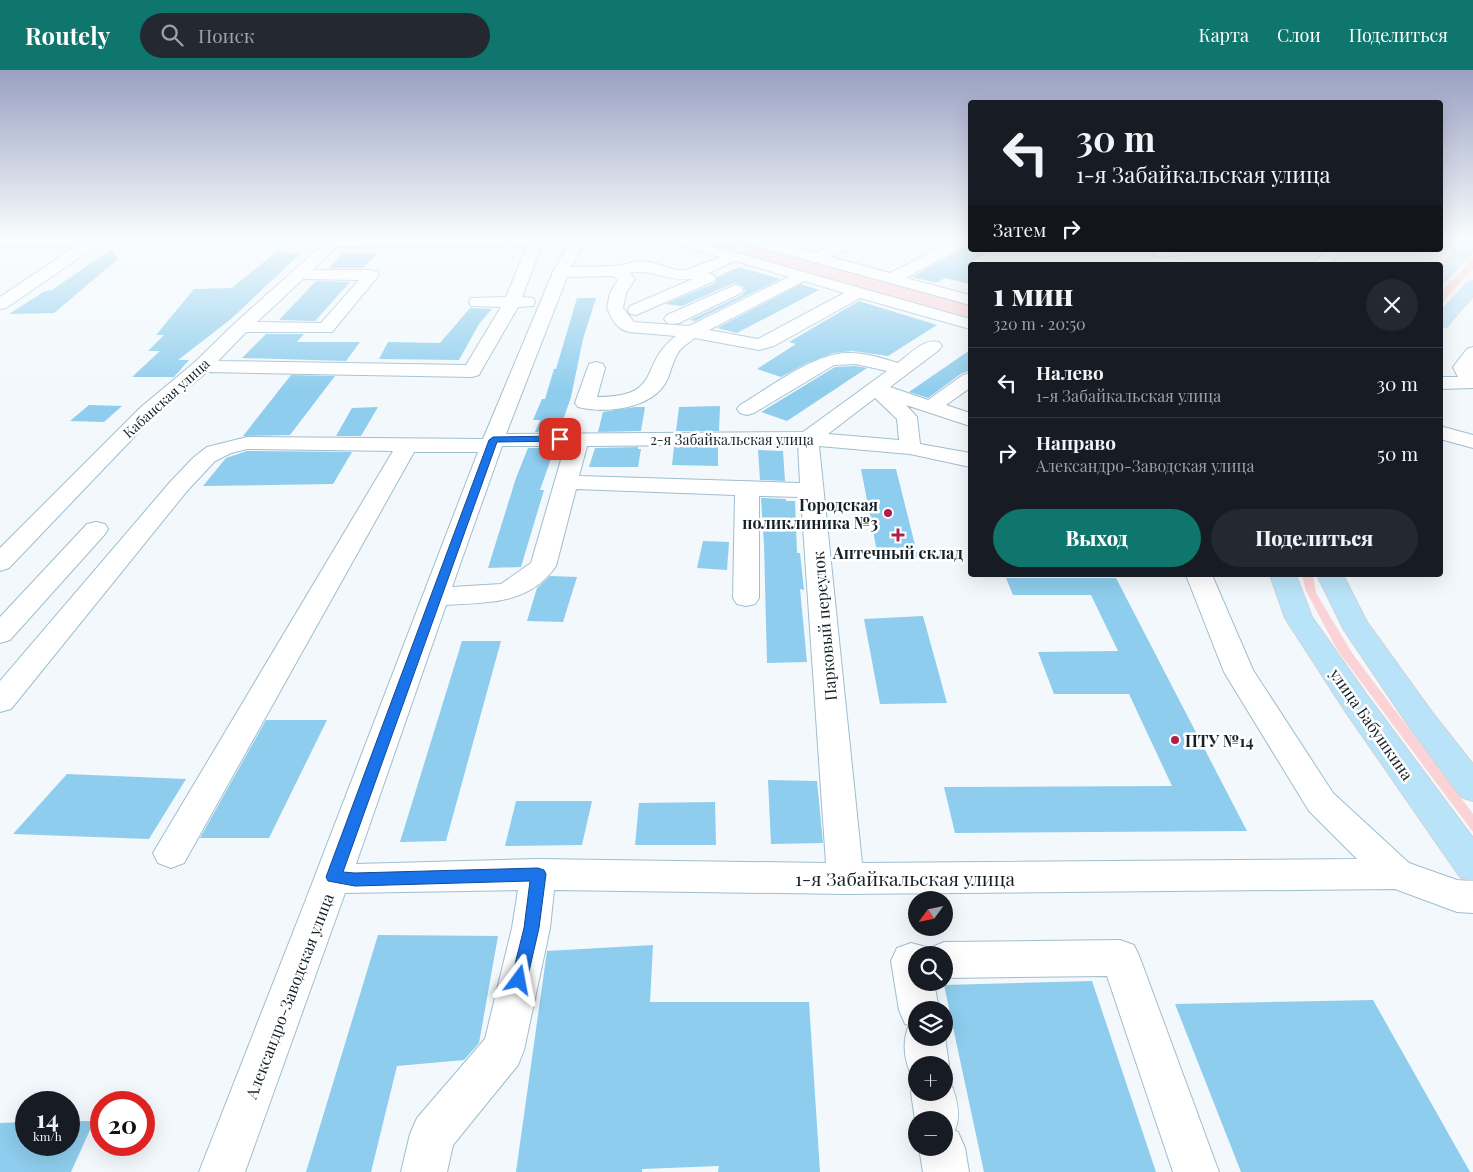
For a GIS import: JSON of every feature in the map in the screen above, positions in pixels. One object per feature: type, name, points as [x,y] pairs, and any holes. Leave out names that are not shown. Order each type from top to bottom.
[{"type":"main road","points":[[1443,320],[1471,291]]},
{"type":"main road","name":"улица Бабушкина","points":[[1284,577],[1299,618],[1356,704],[1473,866]]},
{"type":"main road","points":[[1331,577],[1354,624],[1421,720],[1473,788]]},
{"type":"street","points":[[0,304],[22,289]]},
{"type":"street","name":"Кабанская улица","points":[[0,563],[148,411],[202,366],[240,327],[281,289]]},
{"type":"street","points":[[240,327],[326,328],[359,289]]},
{"type":"street","points":[[202,366],[472,371],[512,302],[517,289]]},
{"type":"street","name":"Александро-Заводская улица","points":[[222,1172],[334,877],[492,443],[554,289]]},
{"type":"street","points":[[620,289],[614,308],[622,321],[629,327],[695,330],[759,345],[768,342],[858,292]]},
{"type":"street","points":[[636,310],[678,289]]},
{"type":"street","points":[[672,319],[736,289]]},
{"type":"street","points":[[596,368],[585,403],[619,403],[648,392],[656,382],[670,350],[695,330],[776,289]]},
{"type":"street","points":[[849,289],[968,324]]},
{"type":"street","points":[[930,289],[968,299]]},
{"type":"street","points":[[478,302],[549,302]]},
{"type":"street","points":[[614,308],[636,310],[672,319],[695,330]]},
{"type":"street","points":[[951,336],[968,325]]},
{"type":"street","points":[[808,438],[933,346]]},
{"type":"street","points":[[1473,353],[1462,367],[1465,373],[1473,377]]},
{"type":"street","points":[[746,409],[828,361],[857,357],[901,369]]},
{"type":"street","points":[[931,407],[968,380]]},
{"type":"street","points":[[1443,383],[1473,382]]},
{"type":"street","points":[[877,389],[968,419]]},
{"type":"street","points":[[877,389],[907,419],[968,437]]},
{"type":"street","points":[[907,419],[910,448]]},
{"type":"street","points":[[1443,433],[1473,442]]},
{"type":"street","name":"2-я Забайкальская улица","points":[[0,701],[179,486],[205,458],[216,450],[247,443],[407,445],[578,439],[808,438],[910,448],[968,460]]},
{"type":"street","name":"Парковый переулок","points":[[808,438],[845,879]]},
{"type":"street","points":[[435,597],[506,592],[518,586],[543,566],[568,482],[578,439]]},
{"type":"street","points":[[171,853],[407,445]]},
{"type":"street","points":[[568,482],[812,490]]},
{"type":"street","points":[[746,598],[747,489]]},
{"type":"street","points":[[7,626],[96,529]]},
{"type":"street","points":[[1200,577],[1239,672],[1321,802],[1396,874]]},
{"type":"street","points":[[7,626],[69,619]]},
{"type":"street","points":[[424,1172],[433,1134],[502,1050],[532,928],[538,874]]},
{"type":"street","name":"1-я Забайкальская улица","points":[[334,877],[355,879],[538,874],[845,879],[1396,874],[1457,896],[1473,897]]},
{"type":"street","points":[[953,960],[1120,958],[1196,1172]]},
{"type":"street","points":[[943,1156],[946,1172]]},
{"type":"shaded area","points":[[869,289],[924,289],[968,301],[968,317]]},
{"type":"shaded area","points":[[1454,289],[1443,302],[1443,290]]},
{"type":"shaded area","points":[[1302,577],[1313,577],[1316,593],[1352,653],[1473,814],[1473,832],[1338,651],[1306,591]]},
{"type":"building","points":[[82,289],[54,313],[9,314],[45,291]]},
{"type":"building","points":[[194,289],[262,289],[231,319],[178,360],[189,360],[174,377],[132,377],[160,351],[148,351],[164,335],[156,335]]},
{"type":"building","points":[[308,289],[343,289],[315,321],[279,320]]},
{"type":"building","points":[[700,289],[719,289],[682,306],[665,304]]},
{"type":"building","points":[[744,289],[760,289],[695,321],[690,320],[742,295]]},
{"type":"building","points":[[791,289],[819,290],[737,333],[717,328]]},
{"type":"building","points":[[577,298],[596,298],[583,339],[571,397],[559,432],[535,432],[540,420],[533,420],[542,399],[545,399],[554,369],[556,369]]},
{"type":"building","points":[[859,301],[937,325],[888,356],[853,351],[833,353],[805,364],[781,377],[757,369],[796,344],[789,342]]},
{"type":"building","points":[[470,308],[492,309],[479,324],[459,360],[379,359],[388,342],[440,343]]},
{"type":"building","points":[[266,334],[304,334],[297,342],[360,342],[346,361],[242,358]]},
{"type":"building","points":[[968,351],[968,372],[962,373],[928,398],[909,392]]},
{"type":"building","points":[[856,366],[867,368],[787,421],[761,412],[835,367]]},
{"type":"building","points":[[291,375],[335,376],[290,435],[243,436]]},
{"type":"building","points":[[89,405],[122,406],[104,422],[70,421]]},
{"type":"building","points":[[720,406],[719,431],[676,431],[679,407]]},
{"type":"building","points":[[378,407],[361,436],[336,436],[352,408]]},
{"type":"building","points":[[645,407],[641,431],[598,432],[603,412]]},
{"type":"building","points":[[638,447],[638,449],[641,449],[638,467],[589,467],[595,448]]},
{"type":"building","points":[[674,447],[718,447],[718,466],[672,465]]},
{"type":"building","points":[[528,448],[554,448],[554,450],[540,490],[544,490],[521,567],[488,568],[516,478]]},
{"type":"building","points":[[758,450],[783,451],[785,481],[760,480]]},
{"type":"building","points":[[247,451],[352,452],[333,484],[203,486],[226,458]]},
{"type":"building","name":"Городская поликлиника №3","points":[[861,469],[896,469],[918,557],[878,557]]},
{"type":"building","points":[[761,498],[795,501],[797,553],[800,553],[804,590],[800,589],[807,662],[767,663]]},
{"type":"building","points":[[703,541],[729,542],[727,570],[697,568]]},
{"type":"building","points":[[550,576],[577,577],[563,622],[527,621],[537,588]]},
{"type":"building","name":"ПТУ №14","points":[[1006,578],[1116,578],[1247,831],[955,833],[944,787],[1172,786],[1129,694],[1054,694],[1038,652],[1118,651],[1091,595],[1013,595]]},
{"type":"building","points":[[923,616],[947,703],[880,704],[864,619]]},
{"type":"building","points":[[462,641],[501,641],[446,841],[400,842]]},
{"type":"building","points":[[266,720],[327,720],[269,838],[200,838]]},
{"type":"building","points":[[67,774],[186,779],[149,839],[13,834]]},
{"type":"building","points":[[768,780],[817,781],[823,843],[771,844]]},
{"type":"building","points":[[516,801],[592,801],[582,845],[505,846]]},
{"type":"building","points":[[715,802],[716,845],[635,845],[639,803]]},
{"type":"building","points":[[378,935],[498,936],[479,1043],[464,1060],[397,1066],[371,1172],[306,1172]]},
{"type":"building","points":[[653,945],[650,1002],[809,1002],[820,1172],[718,1172],[719,1166],[642,1169],[642,1172],[516,1172],[547,951]]},
{"type":"building","points":[[1092,981],[1156,1172],[984,1172],[953,1027],[953,1001],[947,1001],[945,991],[953,991],[953,985]]},
{"type":"building","points":[[1373,1000],[1470,1172],[1241,1172],[1175,1004]]},
{"type":"building","points":[[80,1121],[90,1121],[90,1130],[80,1152]]},
{"type":"building","points":[[15,1122],[15,1156],[78,1156],[71,1172],[0,1172],[0,1123]]},
{"type":"place","name":"Городская поликлиника №3","points":[[888,513]]},
{"type":"place","name":"Аптечный склад","points":[[898,535]]},
{"type":"place","name":"ПТУ №14","points":[[1175,740]]},
{"type":"route","points":[[519,980],[532,928],[538,874],[355,879],[334,877],[493,440],[560,439]]}]
